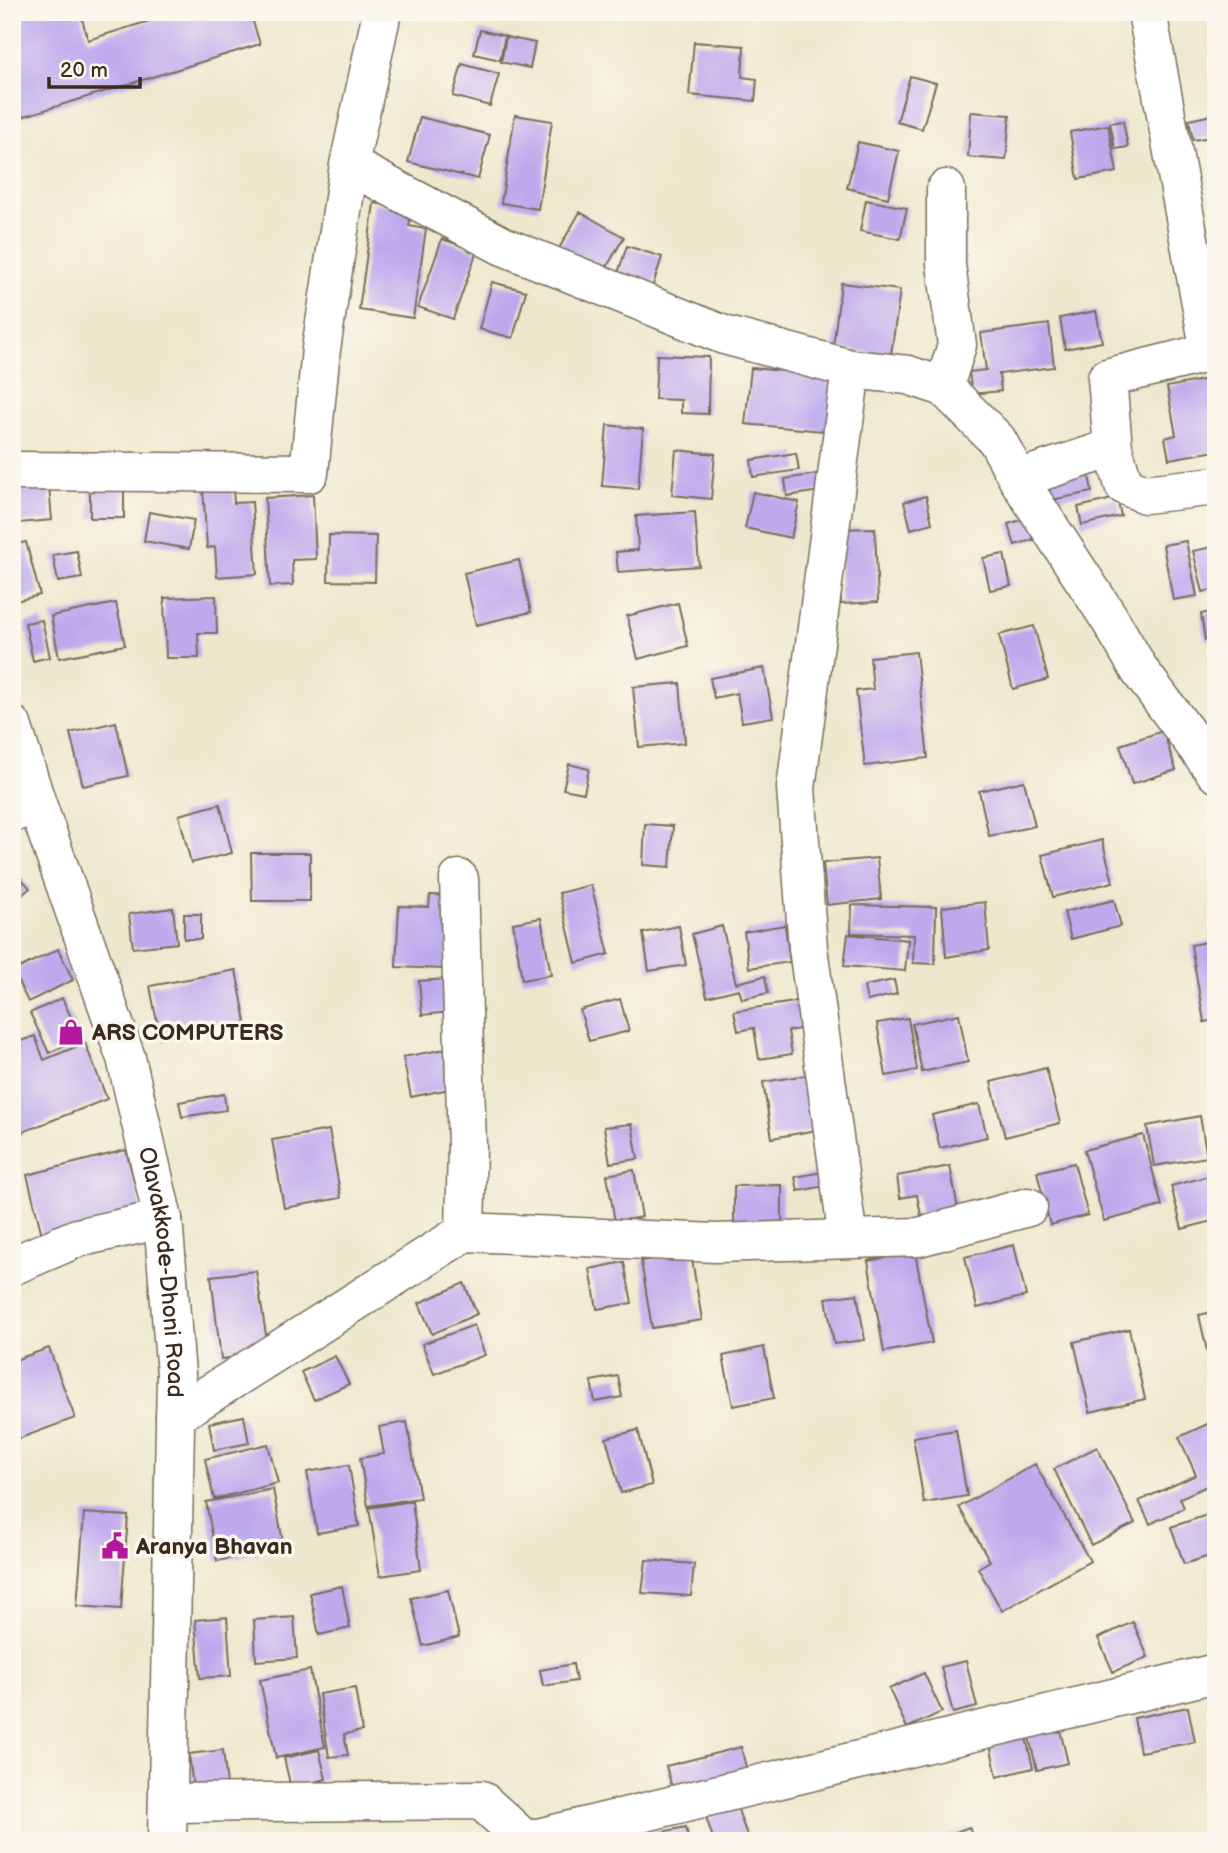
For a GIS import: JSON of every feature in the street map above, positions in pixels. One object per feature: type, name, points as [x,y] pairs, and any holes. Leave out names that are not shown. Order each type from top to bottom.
[{"type":"street","points":[[12,471],[309,473],[321,349],[349,165],[382,12]]},
{"type":"street","points":[[1147,12],[1210,352],[1107,378],[1113,448],[1124,485],[1145,494],[1216,486]]},
{"type":"street","points":[[349,165],[503,246],[724,335],[851,369],[908,375],[944,387],[997,440],[1018,479],[1110,618],[1140,671],[1202,731],[1216,773]]},
{"type":"street","points":[[944,387],[957,345],[946,265],[946,189]]},
{"type":"street","points":[[848,1239],[808,948],[796,788],[851,369]]},
{"type":"street","points":[[1018,479],[1113,448]]},
{"type":"street","name":"Olavakkode-Dhoni Road","points":[[12,725],[24,808],[127,1058],[163,1219],[176,1374],[167,1841]]},
{"type":"street","points":[[459,879],[467,1147],[465,1232]]},
{"type":"street","points":[[175,1416],[465,1232],[716,1243],[919,1237],[1028,1207]]},
{"type":"street","points":[[12,1266],[77,1238],[163,1219]]},
{"type":"street","points":[[168,1803],[481,1800],[526,1841],[1216,1673]]},
{"type":"building","points":[[12,12],[80,12],[88,40],[178,12],[250,12],[260,44],[12,120]]},
{"type":"building","points":[[480,30],[505,36],[500,60],[474,54]]},
{"type":"building","points":[[506,37],[535,43],[530,68],[501,62]]},
{"type":"building","points":[[694,42],[744,46],[742,77],[757,79],[755,101],[689,95]]},
{"type":"building","points":[[462,64],[499,74],[490,106],[453,96]]},
{"type":"building","points":[[910,76],[936,83],[922,129],[897,122]]},
{"type":"building","points":[[971,112],[1010,115],[1006,160],[968,157]]},
{"type":"building","points":[[1216,114],[1216,136],[1193,140],[1189,120]]},
{"type":"building","points":[[515,115],[552,121],[538,209],[501,203]]},
{"type":"building","points":[[420,117],[490,135],[478,179],[408,162]]},
{"type":"building","points":[[1123,121],[1128,147],[1115,149],[1110,123]]},
{"type":"building","points":[[1108,125],[1117,172],[1078,179],[1070,132]]},
{"type":"building","points":[[858,142],[899,151],[888,198],[847,188]]},
{"type":"building","points":[[866,200],[907,208],[900,239],[860,231]]},
{"type":"building","points":[[374,203],[412,209],[409,226],[426,229],[413,318],[359,310]]},
{"type":"building","points":[[580,212],[624,237],[601,277],[557,252]]},
{"type":"building","points":[[442,239],[477,251],[453,319],[418,307]]},
{"type":"building","points":[[627,246],[662,257],[652,288],[617,276]]},
{"type":"building","points":[[492,282],[526,291],[513,338],[479,329]]},
{"type":"building","points":[[841,283],[900,290],[891,355],[833,348]]},
{"type":"building","points":[[1096,311],[1102,342],[1065,349],[1060,318]]},
{"type":"building","points":[[1049,324],[1054,367],[999,374],[1001,391],[972,394],[969,372],[986,370],[981,333]]},
{"type":"building","points":[[657,355],[709,357],[708,414],[681,413],[681,400],[655,399]]},
{"type":"building","points":[[751,368],[839,376],[834,432],[745,424]]},
{"type":"building","points":[[1213,378],[1216,396],[1216,451],[1169,459],[1165,438],[1176,435],[1167,387]]},
{"type":"building","points":[[607,425],[643,429],[638,489],[602,486]]},
{"type":"building","points":[[676,450],[715,454],[711,499],[672,495]]},
{"type":"building","points":[[796,453],[799,470],[753,477],[751,460]]},
{"type":"building","points":[[1088,468],[1092,492],[1051,500],[1047,475]]},
{"type":"building","points":[[830,472],[833,489],[787,496],[785,479]]},
{"type":"building","points":[[48,475],[52,520],[19,523],[15,479]]},
{"type":"building","points":[[233,487],[234,503],[252,502],[257,574],[217,577],[215,547],[207,548],[203,488]]},
{"type":"building","points":[[90,489],[124,489],[124,518],[90,518]]},
{"type":"building","points":[[753,492],[799,502],[791,538],[745,528]]},
{"type":"building","points":[[313,495],[316,559],[292,560],[293,585],[270,586],[265,498]]},
{"type":"building","points":[[926,496],[932,523],[911,529],[904,502]]},
{"type":"building","points":[[1117,498],[1121,516],[1082,525],[1078,507]]},
{"type":"building","points":[[149,512],[194,520],[189,549],[144,541]]},
{"type":"building","points":[[695,512],[699,566],[618,572],[616,552],[638,550],[636,516]]},
{"type":"building","points":[[1038,515],[1045,536],[1015,545],[1008,524]]},
{"type":"building","points":[[875,528],[878,602],[841,604],[838,529]]},
{"type":"building","points":[[329,535],[376,536],[375,582],[328,581]]},
{"type":"building","points":[[1186,541],[1197,596],[1173,600],[1163,545]]},
{"type":"building","points":[[26,542],[40,595],[12,602],[12,545]]},
{"type":"building","points":[[1213,547],[1216,557],[1216,589],[1203,592],[1193,551]]},
{"type":"building","points":[[77,551],[82,578],[58,582],[53,555]]},
{"type":"building","points":[[1004,554],[1011,586],[990,590],[983,558]]},
{"type":"building","points":[[519,560],[531,612],[476,625],[464,573]]},
{"type":"building","points":[[216,596],[217,633],[198,633],[199,658],[166,658],[164,598]]},
{"type":"building","points":[[116,603],[125,645],[59,658],[51,616]]},
{"type":"building","points":[[678,603],[688,646],[638,659],[627,616]]},
{"type":"building","points":[[1216,611],[1216,638],[1205,640],[1201,614]]},
{"type":"building","points":[[42,620],[50,657],[33,661],[25,623]]},
{"type":"building","points":[[1034,626],[1048,679],[1013,689],[999,635]]},
{"type":"building","points":[[916,652],[928,758],[865,766],[856,691],[873,689],[870,657]]},
{"type":"building","points":[[764,668],[773,717],[742,722],[737,693],[714,698],[710,678]]},
{"type":"building","points":[[680,683],[685,743],[639,747],[633,687]]},
{"type":"building","points":[[116,722],[128,776],[83,786],[70,733]]},
{"type":"building","points":[[1163,731],[1176,770],[1132,784],[1120,745]]},
{"type":"building","points":[[569,764],[589,769],[584,793],[563,789]]},
{"type":"building","points":[[1024,781],[1035,826],[989,836],[979,791]]},
{"type":"building","points":[[220,804],[232,853],[191,863],[179,815]]},
{"type":"building","points":[[645,824],[673,826],[670,867],[643,865]]},
{"type":"building","points":[[1102,840],[1113,882],[1053,897],[1042,855]]},
{"type":"building","points":[[251,853],[310,853],[310,901],[252,901]]},
{"type":"building","points":[[877,858],[881,899],[827,905],[823,863]]},
{"type":"building","points":[[12,869],[30,888],[12,904]]},
{"type":"building","points":[[591,885],[609,954],[576,963],[559,893]]},
{"type":"building","points":[[430,895],[455,896],[445,969],[396,967],[399,906],[429,907]]},
{"type":"building","points":[[1114,900],[1121,926],[1071,939],[1064,912]]},
{"type":"building","points":[[985,902],[989,950],[946,957],[942,907]]},
{"type":"building","points":[[852,905],[936,907],[935,964],[913,963],[914,935],[851,933]]},
{"type":"building","points":[[173,908],[177,943],[133,948],[129,914]]},
{"type":"building","points":[[184,914],[201,914],[201,939],[184,939]]},
{"type":"building","points":[[541,918],[551,975],[522,980],[513,923]]},
{"type":"building","points":[[785,925],[790,962],[749,968],[744,932]]},
{"type":"building","points":[[679,926],[686,965],[649,971],[643,933]]},
{"type":"building","points":[[722,926],[736,983],[765,976],[768,993],[742,999],[739,989],[707,997],[692,934]]},
{"type":"building","points":[[1216,930],[1216,1020],[1204,1022],[1191,945],[1213,941],[1211,931]]},
{"type":"building","points":[[848,934],[908,940],[905,971],[844,966]]},
{"type":"building","points":[[58,949],[73,980],[28,1002],[13,971]]},
{"type":"building","points":[[236,970],[246,1022],[160,1038],[150,986]]},
{"type":"building","points":[[448,979],[451,1012],[422,1015],[419,981]]},
{"type":"building","points":[[894,980],[897,994],[867,1001],[864,986]]},
{"type":"building","points":[[62,998],[81,1038],[49,1053],[30,1013]]},
{"type":"building","points":[[620,999],[629,1031],[589,1041],[580,1010]]},
{"type":"building","points":[[801,1001],[805,1028],[788,1031],[792,1054],[759,1059],[754,1028],[738,1031],[734,1011]]},
{"type":"building","points":[[959,1014],[968,1062],[922,1072],[912,1024]]},
{"type":"building","points":[[908,1018],[917,1070],[886,1076],[877,1023]]},
{"type":"building","points":[[35,1036],[44,1060],[85,1043],[107,1099],[15,1135],[12,1129],[12,1044]]},
{"type":"building","points":[[451,1048],[459,1087],[411,1097],[403,1057]]},
{"type":"building","points":[[1046,1068],[1060,1123],[1005,1137],[991,1082]]},
{"type":"building","points":[[807,1075],[817,1130],[772,1138],[763,1082]]},
{"type":"building","points":[[224,1094],[226,1110],[182,1117],[179,1102]]},
{"type":"building","points":[[979,1104],[987,1137],[940,1148],[932,1115]]},
{"type":"building","points":[[1200,1116],[1207,1157],[1154,1166],[1147,1126]]},
{"type":"building","points":[[632,1124],[638,1159],[610,1163],[604,1127]]},
{"type":"building","points":[[329,1130],[341,1198],[284,1208],[272,1140]]},
{"type":"building","points":[[1143,1135],[1162,1206],[1104,1221],[1084,1150]]},
{"type":"building","points":[[126,1150],[144,1218],[44,1243],[27,1175]]},
{"type":"building","points":[[1074,1163],[1088,1215],[1050,1225],[1037,1172]]},
{"type":"building","points":[[950,1166],[958,1209],[921,1215],[917,1195],[900,1198],[897,1176]]},
{"type":"building","points":[[634,1170],[642,1217],[615,1222],[607,1175]]},
{"type":"building","points":[[828,1171],[831,1185],[798,1191],[795,1177]]},
{"type":"building","points":[[1216,1174],[1216,1220],[1182,1229],[1171,1186]]},
{"type":"building","points":[[782,1185],[782,1234],[734,1235],[734,1186]]},
{"type":"building","points":[[1014,1245],[1026,1296],[977,1308],[965,1257]]},
{"type":"building","points":[[915,1252],[932,1343],[884,1352],[868,1261]]},
{"type":"building","points":[[691,1253],[702,1320],[652,1328],[641,1261]]},
{"type":"building","points":[[624,1262],[632,1303],[597,1309],[590,1269]]},
{"type":"building","points":[[256,1271],[269,1354],[221,1359],[211,1276]]},
{"type":"building","points":[[464,1283],[477,1314],[432,1334],[419,1303]]},
{"type":"building","points":[[857,1294],[865,1340],[834,1344],[826,1298]]},
{"type":"building","points":[[1216,1311],[1216,1358],[1209,1360],[1199,1315]]},
{"type":"building","points":[[474,1325],[485,1355],[434,1374],[422,1344]]},
{"type":"building","points":[[1129,1329],[1145,1399],[1090,1412],[1074,1342]]},
{"type":"building","points":[[764,1347],[774,1398],[733,1406],[723,1356]]},
{"type":"building","points":[[49,1348],[75,1418],[18,1439],[12,1424],[12,1361]]},
{"type":"building","points":[[335,1356],[349,1384],[314,1400],[301,1372]]},
{"type":"building","points":[[618,1376],[622,1397],[595,1402],[591,1381]]},
{"type":"building","points":[[244,1416],[249,1443],[214,1450],[209,1423]]},
{"type":"building","points":[[1216,1420],[1216,1482],[1180,1498],[1184,1508],[1150,1524],[1139,1501],[1196,1475],[1179,1437]]},
{"type":"building","points":[[407,1422],[420,1498],[368,1506],[360,1458],[384,1454],[379,1427]]},
{"type":"building","points":[[638,1430],[652,1485],[621,1493],[606,1438]]},
{"type":"building","points":[[956,1430],[967,1496],[924,1503],[913,1437]]},
{"type":"building","points":[[268,1444],[278,1483],[214,1499],[205,1459]]},
{"type":"building","points":[[1097,1447],[1135,1523],[1091,1545],[1054,1469]]},
{"type":"building","points":[[1035,1464],[1090,1561],[1002,1611],[978,1568],[990,1561],[959,1507]]},
{"type":"building","points":[[349,1465],[359,1526],[317,1533],[307,1472]]},
{"type":"building","points":[[273,1489],[284,1547],[217,1561],[206,1502]]},
{"type":"building","points":[[412,1501],[421,1570],[380,1576],[369,1508]]},
{"type":"building","points":[[84,1513],[128,1516],[121,1609],[77,1606]]},
{"type":"building","points":[[1210,1514],[1216,1531],[1216,1554],[1184,1564],[1171,1527]]},
{"type":"building","points":[[646,1560],[694,1564],[691,1596],[642,1593]]},
{"type":"building","points":[[342,1586],[350,1628],[319,1635],[310,1593]]},
{"type":"building","points":[[448,1590],[459,1637],[423,1646],[411,1598]]},
{"type":"building","points":[[227,1617],[231,1676],[200,1678],[195,1620]]},
{"type":"building","points":[[294,1617],[297,1658],[256,1661],[254,1620]]},
{"type":"building","points":[[1133,1622],[1148,1657],[1113,1672],[1098,1638]]},
{"type":"building","points":[[966,1661],[977,1707],[953,1713],[941,1667]]},
{"type":"building","points":[[573,1664],[576,1681],[543,1686],[540,1670]]},
{"type":"building","points":[[310,1670],[325,1747],[276,1758],[260,1680]]},
{"type":"building","points":[[924,1673],[942,1712],[907,1728],[889,1689]]},
{"type":"building","points":[[355,1688],[362,1731],[344,1734],[348,1755],[329,1757],[319,1694]]},
{"type":"building","points":[[1188,1707],[1195,1742],[1140,1752],[1134,1718]]},
{"type":"building","points":[[1059,1726],[1068,1763],[1037,1770],[1028,1733]]},
{"type":"building","points":[[1026,1737],[1033,1768],[997,1777],[990,1744]]},
{"type":"building","points":[[741,1747],[747,1771],[673,1791],[666,1766]]},
{"type":"building","points":[[223,1750],[228,1793],[194,1797],[189,1754]]},
{"type":"building","points":[[319,1750],[326,1779],[291,1788],[284,1758]]},
{"type":"building","points":[[737,1807],[749,1841],[714,1841],[706,1817]]},
{"type":"building","points":[[686,1827],[689,1841],[654,1841],[652,1834]]},
{"type":"building","points":[[969,1827],[974,1841],[932,1841]]},
{"type":"place","name":"ARS COMPUTERS","points":[[71,1032]]},
{"type":"place","name":"Aranya Bhavan","points":[[115,1546]]}]
